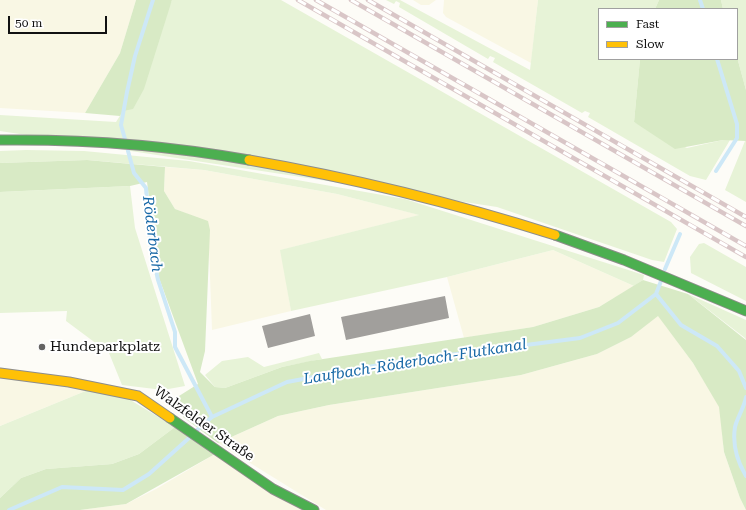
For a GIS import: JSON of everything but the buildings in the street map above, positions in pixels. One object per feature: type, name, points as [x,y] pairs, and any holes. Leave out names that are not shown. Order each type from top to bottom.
[{"type":"main road","points":[[0,140],[115,144],[210,154],[298,168],[407,192],[502,217],[645,266],[746,311]]},
{"type":"main road","name":"Walzfelder Straße","points":[[0,373],[69,382],[138,396],[273,489],[314,510]]},
{"type":"shaded area","points":[[0,0],[136,0],[120,53],[85,113],[0,108]]},
{"type":"shaded area","points":[[413,0],[436,0],[429,5],[421,5]]},
{"type":"shaded area","points":[[444,0],[538,0],[531,63],[446,17],[443,13]]},
{"type":"shaded area","points":[[165,167],[204,170],[337,194],[420,215],[281,250],[291,311],[212,330],[208,222],[175,209],[164,191]]},
{"type":"shaded area","points":[[553,250],[634,286],[599,307],[533,327],[464,338],[447,277]]},
{"type":"shaded area","points":[[658,315],[693,363],[720,407],[724,452],[740,498],[746,510],[326,510],[218,443],[278,416],[329,405],[521,375],[597,354],[631,337]]},
{"type":"shaded area","points":[[0,377],[88,390],[0,426]]},
{"type":"shaded area","points":[[215,454],[305,510],[80,510],[126,504],[156,489]]},
{"type":"green space","points":[[136,0],[172,0],[144,89],[133,109],[123,111],[120,116],[85,113],[120,53]]},
{"type":"green space","points":[[172,0],[281,0],[671,222],[677,229],[664,262],[652,260],[497,207],[0,131],[0,115],[116,122],[123,111]]},
{"type":"green space","points":[[386,0],[400,0],[530,70],[538,0],[659,0],[655,8],[598,8],[598,60],[640,60],[634,122],[687,148],[723,140],[730,140],[706,180],[690,176],[588,117],[590,113],[585,111],[582,113],[493,62],[495,58],[490,56],[488,59],[399,7],[400,3],[396,1],[394,4]]},
{"type":"green space","points":[[659,0],[721,0],[723,8],[655,8]]},
{"type":"green space","points":[[721,0],[746,0],[746,90],[738,60],[738,8],[723,8]]},
{"type":"green space","points":[[640,60],[738,60],[746,90],[746,141],[723,140],[675,149],[634,122]]},
{"type":"green space","points":[[746,141],[746,202],[725,190]]},
{"type":"green space","points":[[0,151],[84,151],[189,161],[405,199],[644,275],[643,280],[634,286],[553,250],[447,277],[291,311],[280,250],[419,215],[337,194],[204,170],[87,160],[0,163]]},
{"type":"green space","points":[[87,160],[165,167],[164,191],[175,209],[208,221],[210,230],[205,351],[200,372],[215,387],[225,388],[282,367],[310,361],[533,327],[599,307],[643,280],[688,294],[746,340],[746,510],[740,498],[724,452],[719,407],[693,363],[658,316],[631,337],[597,354],[521,375],[329,405],[278,416],[218,443],[183,417],[179,396],[198,384],[159,278],[147,182],[130,186],[0,192],[0,163]]},
{"type":"green space","points":[[130,186],[135,228],[185,386],[163,390],[122,385],[109,353],[66,321],[67,311],[0,313],[0,192]]},
{"type":"green space","points":[[704,243],[746,267],[746,301],[691,273],[690,257],[699,244]]},
{"type":"green space","points":[[688,294],[746,320],[746,340],[745,338]]},
{"type":"green space","points":[[319,353],[322,359],[282,367],[225,388],[215,387],[205,375],[222,361],[248,357],[264,367]]},
{"type":"green space","points":[[88,390],[127,398],[175,427],[139,454],[112,464],[46,469],[21,478],[0,498],[0,426]]},
{"type":"green space","points":[[175,427],[215,454],[126,504],[80,510],[0,510],[0,498],[21,478],[46,469],[112,464],[139,454]]},
{"type":"waterway","name":"Röderbach","points":[[125,139],[121,125],[127,92],[135,56],[153,0]]},
{"type":"waterway","points":[[700,0],[703,8]]},
{"type":"waterway","points":[[716,171],[737,138],[737,124],[717,60]]},
{"type":"waterway","name":"Röderbach","points":[[128,151],[134,173],[146,188],[150,243],[158,280],[175,332],[175,347],[212,417]]},
{"type":"waterway","points":[[665,269],[680,234]]},
{"type":"waterway","points":[[656,294],[661,281]]},
{"type":"waterway","points":[[656,294],[681,325],[717,346],[739,371],[746,388]]},
{"type":"waterway","name":"Laufbach-Röderbach-Flutkanal","points":[[197,430],[212,417],[287,382],[395,362],[580,338],[618,323],[656,294]]},
{"type":"waterway","points":[[746,397],[737,420],[734,434],[738,459],[746,476]]},
{"type":"waterway","name":"Laufbach-Röderbach-Flutkanal","points":[[9,510],[62,487],[123,490],[149,474],[189,438]]},
{"type":"railway","points":[[298,0],[746,257]]},
{"type":"railway","points":[[316,0],[746,246]]},
{"type":"railway","points":[[351,0],[746,226]]},
{"type":"railway","points":[[368,0],[746,217]]},
{"type":"traffic: fast","points":[[0,140],[125,144],[187,150],[249,160]]},
{"type":"traffic: fast","points":[[555,235],[624,260],[746,311]]},
{"type":"traffic: fast","points":[[170,418],[273,489],[314,510]]},
{"type":"traffic: slow","points":[[249,160],[403,192],[479,212],[555,235]]},
{"type":"traffic: slow","points":[[0,373],[69,382],[138,396],[170,418]]},
{"type":"place","name":"Hundeparkplatz","points":[[42,347]]}]
